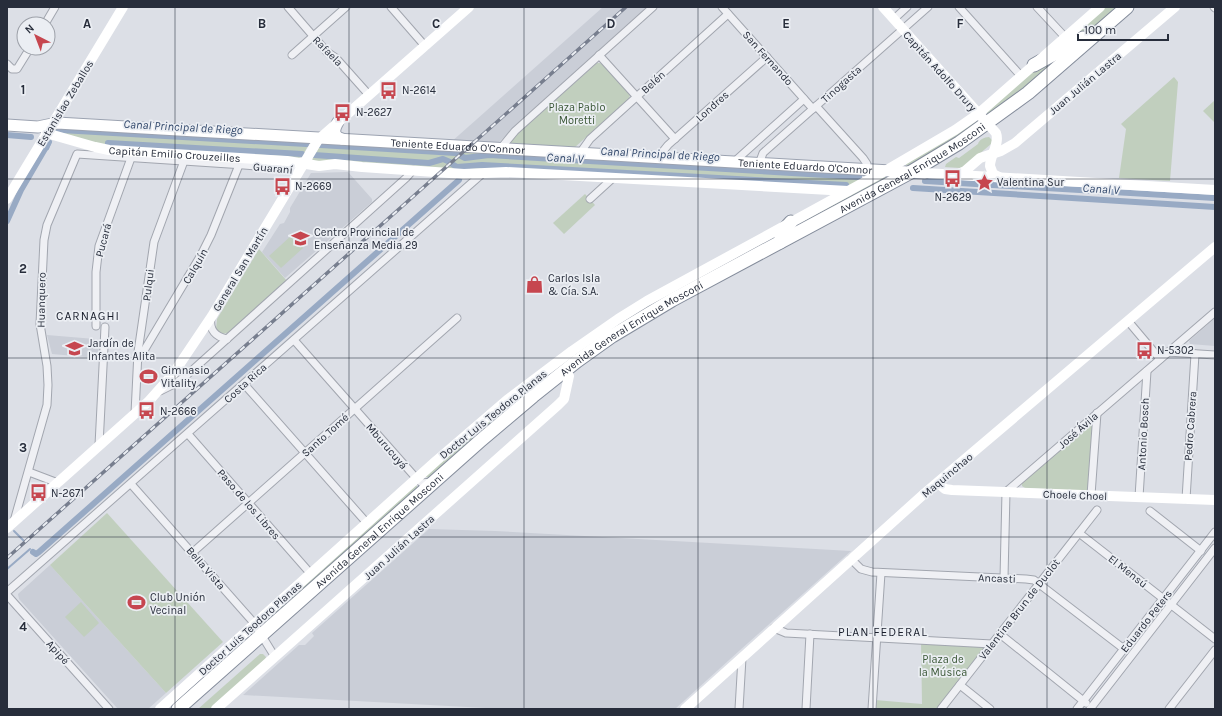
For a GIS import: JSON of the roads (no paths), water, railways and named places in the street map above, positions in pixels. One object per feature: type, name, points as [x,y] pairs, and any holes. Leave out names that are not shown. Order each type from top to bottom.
[{"type":"highway","name":"Avenida General Enrique Mosconi","points":[[189,709],[263,638],[438,478],[533,396],[602,343],[672,300],[911,172],[959,143],[1040,83],[1127,7]]},
{"type":"highway","name":"Avenida General Enrique Mosconi","points":[[178,709],[569,376],[664,312],[925,173],[986,122],[1047,87],[1138,7]]},
{"type":"highway","points":[[1034,65],[1114,19]]},
{"type":"highway","points":[[780,242],[782,231],[791,222]]},
{"type":"main road","points":[[338,122],[335,133],[338,138],[342,140]]},
{"type":"main road","name":"Capitán Emilio Crouzeilles","points":[[7,125],[46,128],[342,140]]},
{"type":"main road","name":"Teniente Eduardo O'Connor","points":[[342,140],[925,173]]},
{"type":"street","name":"Estanislao Zeballos","points":[[7,199],[46,128],[123,7]]},
{"type":"street","name":"Rafaela","points":[[288,7],[327,52],[339,61],[369,95]]},
{"type":"street","points":[[292,55],[346,7]]},
{"type":"street","points":[[391,7],[425,46]]},
{"type":"street","name":"General San Martín","points":[[11,525],[157,393],[181,363],[212,316],[320,138],[469,7]]},
{"type":"street","points":[[501,148],[511,135],[653,7]]},
{"type":"street","name":"San Fernando","points":[[722,7],[804,99],[815,107],[863,158],[867,164],[867,170]]},
{"type":"street","name":"Capitán Adolfo Drury","points":[[883,7],[986,122]]},
{"type":"street","points":[[894,19],[908,7]]},
{"type":"street","name":"Tinogasta","points":[[758,164],[763,153],[928,7]]},
{"type":"street","points":[[959,7],[1021,76]]},
{"type":"street","points":[[1038,7],[1065,37]]},
{"type":"street","name":"Doctor Luis Teodoro Planas","points":[[160,709],[416,478],[507,400],[572,351],[618,319],[663,292],[885,171],[961,127],[986,122],[1021,76],[1100,7]]},
{"type":"street","name":"Juan Julián Lastra","points":[[992,155],[1001,152],[1022,137],[1175,7]]},
{"type":"street","name":"Belén","points":[[580,153],[590,139],[728,14]]},
{"type":"street","points":[[599,55],[675,139]]},
{"type":"street","points":[[7,64],[14,70],[19,67],[25,56]]},
{"type":"street","name":"Londres","points":[[661,158],[666,148],[675,139],[767,57]]},
{"type":"street","name":"Tinogasta","points":[[734,162],[804,99]]},
{"type":"street","points":[[986,122],[997,137],[990,163],[990,169],[993,174],[999,177]]},
{"type":"street","name":"Capitán Emilio Crouzeilles","points":[[46,128],[105,150],[283,161],[302,167]]},
{"type":"street","name":"Guaraní","points":[[77,154],[239,165],[302,167]]},
{"type":"street","name":"Huanquero","points":[[11,525],[29,472],[46,413],[48,396],[47,366],[40,324],[44,240],[47,225],[77,154]]},
{"type":"street","points":[[958,174],[965,171],[980,158],[992,155]]},
{"type":"street","name":"Pucará","points":[[96,326],[96,272],[99,246],[132,158]]},
{"type":"street","points":[[907,158],[902,166],[905,170],[911,172]]},
{"type":"street","name":"Pulqui","points":[[135,413],[138,361],[154,242],[184,161]]},
{"type":"street","name":"Teniente Eduardo O'Connor","points":[[302,167],[335,164],[362,168],[468,174],[506,172],[848,191]]},
{"type":"street","name":"Calquín","points":[[138,361],[204,250],[239,165]]},
{"type":"street","points":[[157,393],[183,378],[406,178],[412,170]]},
{"type":"street","points":[[865,182],[867,170]]},
{"type":"street","name":"Costa Rica","points":[[7,594],[483,173]]},
{"type":"street","name":"Teniente Eduardo O'Connor","points":[[925,173],[1215,190]]},
{"type":"street","points":[[590,199],[613,178]]},
{"type":"street","points":[[820,190],[826,196],[824,204]]},
{"type":"street","name":"Maquinchao","points":[[685,709],[925,493],[1215,247]]},
{"type":"street","name":"José Ávila","points":[[1006,492],[1215,312]]},
{"type":"street","points":[[212,316],[210,325],[214,332],[219,337],[227,339]]},
{"type":"street","name":"Santo Tomé","points":[[192,553],[457,318]]},
{"type":"street","points":[[1128,321],[1160,359]]},
{"type":"street","points":[[100,445],[105,327]]},
{"type":"street","name":"Mburucuyá","points":[[294,340],[420,482],[424,484],[430,483],[438,478]]},
{"type":"street","points":[[1168,352],[1215,355]]},
{"type":"street","name":"Pedro Cabrera","points":[[1186,499],[1195,354]]},
{"type":"street","name":"Antonio Bosch","points":[[1139,497],[1147,371]]},
{"type":"street","name":"Juan Julián Lastra","points":[[216,709],[558,405],[564,399],[569,376]]},
{"type":"street","points":[[244,384],[366,522]]},
{"type":"street","points":[[1091,496],[1097,413]]},
{"type":"street","name":"Paso de los Libres","points":[[188,434],[310,573]]},
{"type":"street","points":[[29,472],[58,483]]},
{"type":"street","name":"Choele Choel","points":[[938,483],[943,488],[948,490],[1215,500]]},
{"type":"street","name":"Bella Vista","points":[[131,484],[254,623],[275,657]]},
{"type":"street","points":[[1004,578],[1006,492]]},
{"type":"street","name":"Valentina Brun de Duclot","points":[[941,709],[1097,510]]},
{"type":"street","points":[[1150,511],[1201,551]]},
{"type":"street","name":"Eduardo Peters","points":[[1077,709],[1215,532]]},
{"type":"street","name":"El Mensú","points":[[1079,533],[1215,639]]},
{"type":"street","name":"Eduardo Peters","points":[[1092,708],[1215,548]]},
{"type":"street","name":"Ancasti","points":[[851,559],[864,571],[881,573],[1030,580],[1039,584],[1124,649]]},
{"type":"street","points":[[872,709],[881,573]]},
{"type":"street","name":"Apipé","points":[[7,594],[108,709]]},
{"type":"street","points":[[774,628],[785,633],[992,644]]},
{"type":"street","points":[[806,709],[810,634]]},
{"type":"street","points":[[1000,634],[1092,708]]},
{"type":"street","points":[[1169,709],[1215,650]]},
{"type":"street","points":[[739,709],[742,658]]},
{"type":"street","points":[[960,685],[990,709]]},
{"type":"waterway","name":"Canal Principal de Riego","points":[[58,132],[61,130],[306,144]]},
{"type":"waterway","name":"Canal V","points":[[7,135],[31,137]]},
{"type":"waterway","name":"Canal Principal de Riego","points":[[7,221],[21,190],[49,142]]},
{"type":"waterway","name":"Canal V","points":[[108,143],[302,154]]},
{"type":"waterway","name":"Canal Principal de Riego","points":[[45,150],[48,149],[50,144]]},
{"type":"waterway","name":"Canal Principal de Riego","points":[[320,145],[459,154]]},
{"type":"waterway","name":"Canal V","points":[[314,155],[429,163],[443,159],[450,162]]},
{"type":"waterway","name":"Canal Principal de Riego","points":[[461,156],[465,158],[489,155],[859,177]]},
{"type":"waterway","name":"Canal V","points":[[452,164],[457,167],[482,165],[846,185]]},
{"type":"waterway","points":[[33,552],[36,554],[39,552],[459,180]]},
{"type":"waterway","name":"Canal Principal de Riego","points":[[925,181],[1215,198]]},
{"type":"waterway","name":"Canal V","points":[[913,188],[1215,207]]},
{"type":"waterway","points":[[14,531],[24,541]]},
{"type":"waterway","points":[[7,569],[30,549]]},
{"type":"railway","points":[[7,558],[626,7]]},
{"type":"place","name":"N-2614","points":[[389,90]]},
{"type":"place","name":"N-2627","points":[[343,112]]},
{"type":"place","name":"N-2629","points":[[953,179]]},
{"type":"place","name":"Valentina Sur","points":[[984,182]]},
{"type":"place","name":"N-2669","points":[[282,186]]},
{"type":"place","name":"Centro Provincial de Enseñanza Media 29","points":[[301,238]]},
{"type":"place","name":"Carlos Isla & Cía. S.A.","points":[[535,284]]},
{"type":"place","name":"Jardín de Infantes Alita","points":[[75,349]]},
{"type":"place","name":"N-5302","points":[[1144,350]]},
{"type":"place","name":"Gimnasio Vitality","points":[[148,376]]},
{"type":"place","name":"N-2666","points":[[147,411]]},
{"type":"place","name":"N-2671","points":[[38,493]]},
{"type":"place","name":"Club Unión Vecinal","points":[[137,603]]},
{"type":"district","name":"CARNAGHI","points":[[88,316]]},
{"type":"district","name":"PLAN FEDERAL","points":[[883,632]]},
{"type":"park label","name":"Plaza Pablo Moretti","points":[[577,113]]},
{"type":"park label","name":"Plaza de la Música","points":[[943,665]]}]
